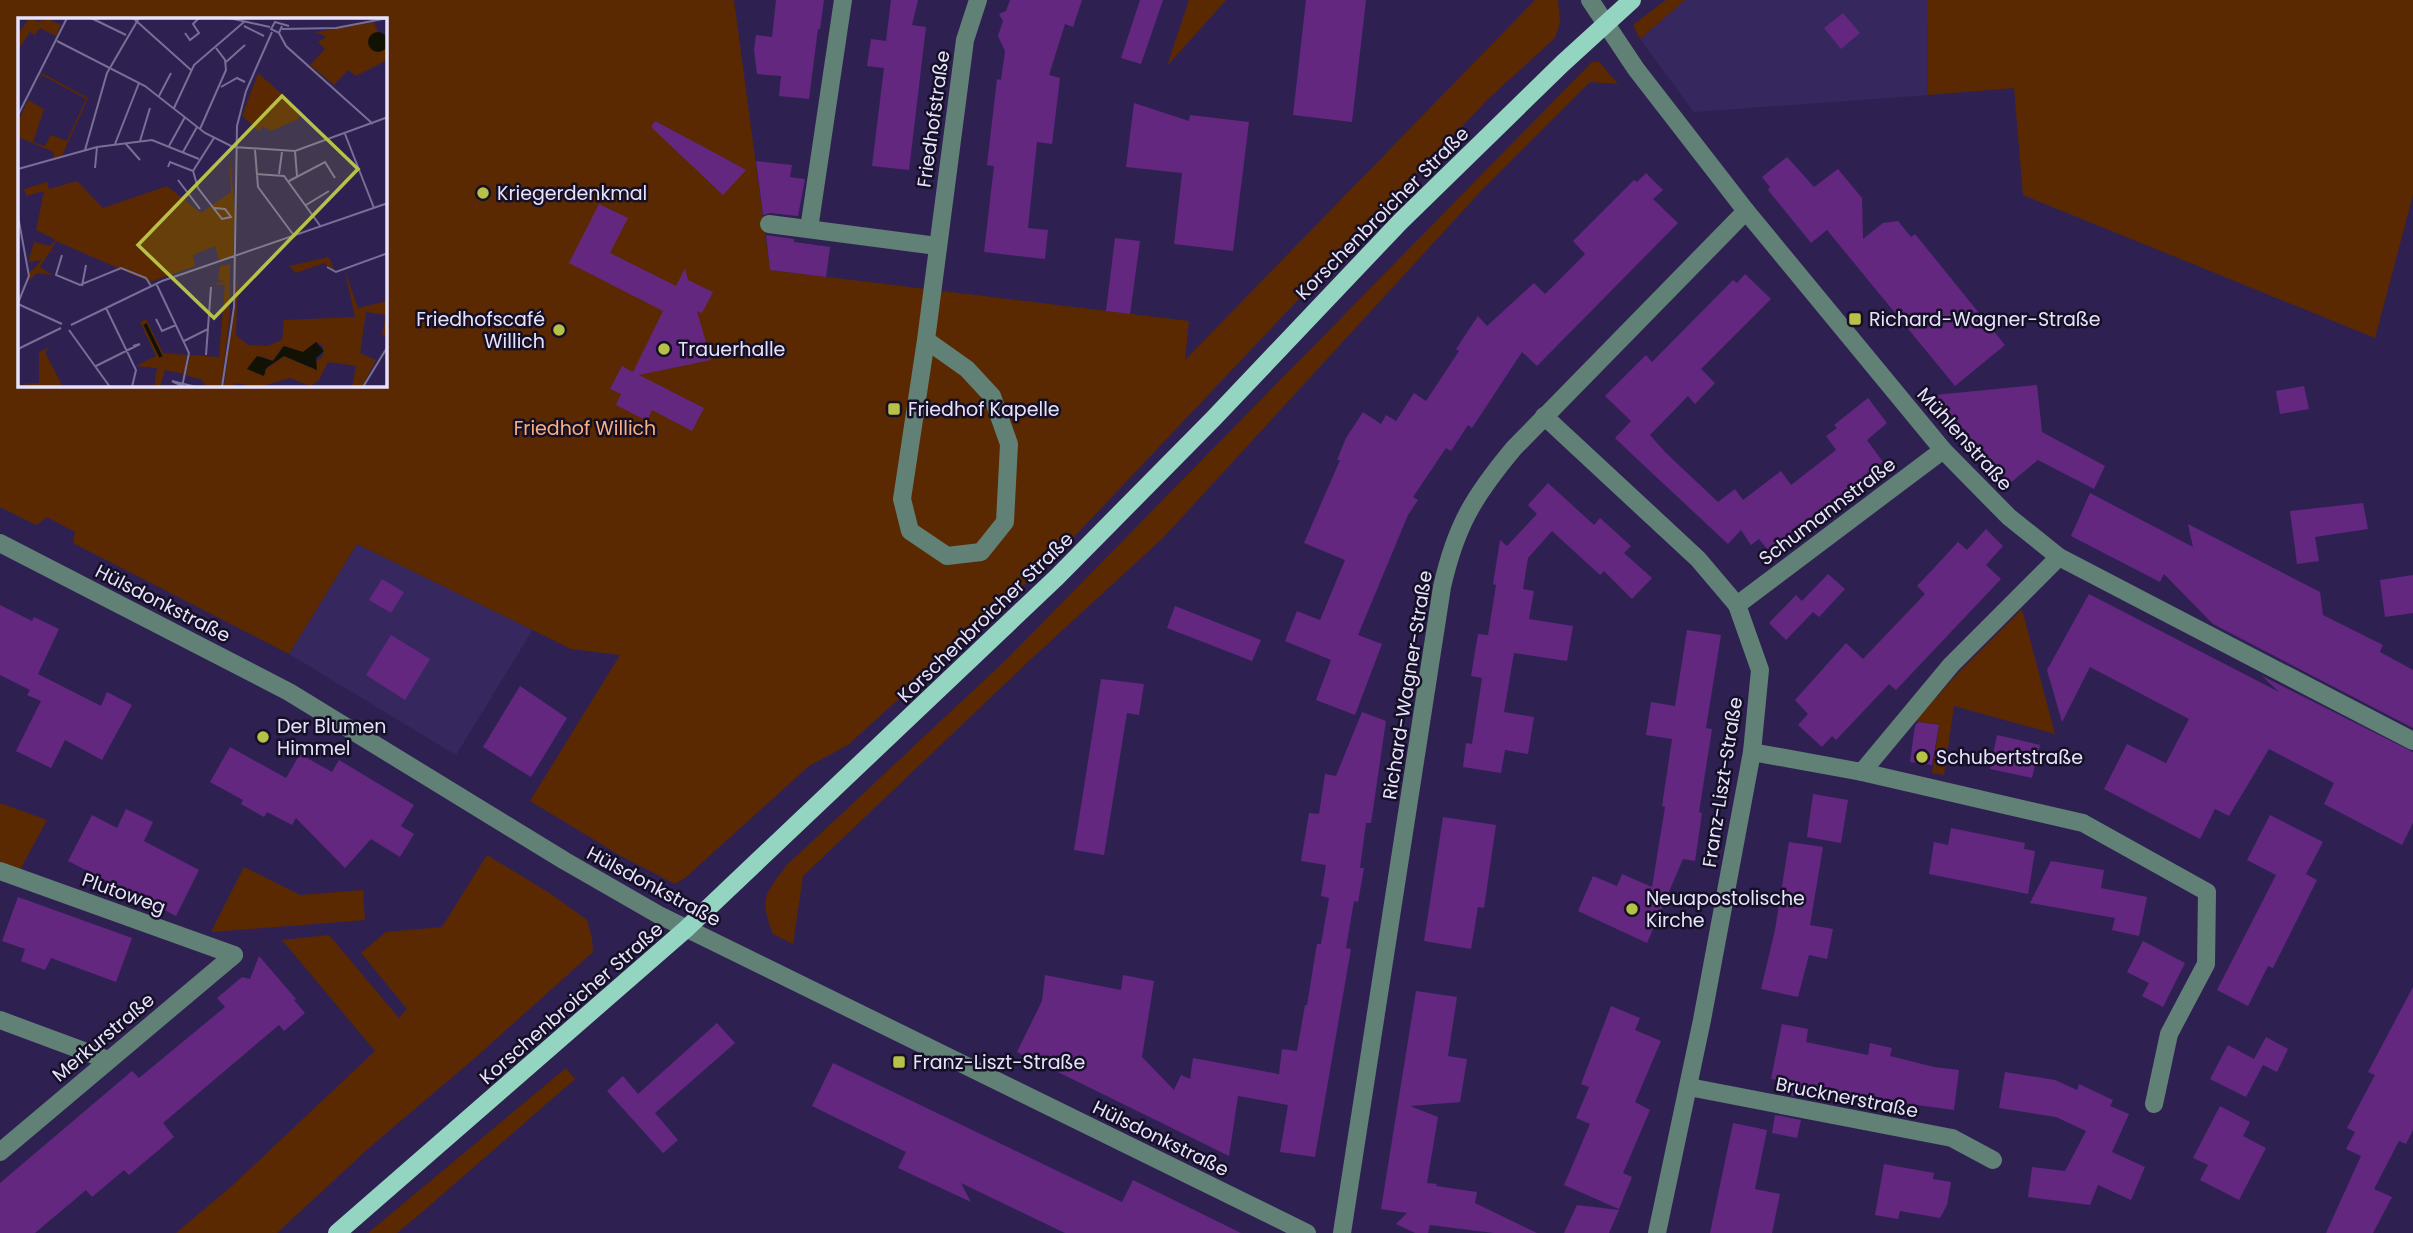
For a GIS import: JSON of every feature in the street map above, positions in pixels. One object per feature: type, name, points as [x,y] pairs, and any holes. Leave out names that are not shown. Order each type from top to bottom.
[{"type":"main road","name":"Korschenbroicher Straße","points":[[337,1233],[686,929],[1067,568],[1196,437],[1400,222],[1632,0]]},
{"type":"street","points":[[809,229],[843,0]]},
{"type":"street","name":"Friedhofstraße","points":[[926,340],[967,369],[992,396],[1009,444],[1005,522],[981,552],[947,556],[910,531],[902,499],[926,340],[965,40],[978,0]]},
{"type":"street","name":"Mühlenstraße","points":[[1590,0],[1636,69],[1746,211],[1943,450],[2009,517],[2059,557],[2413,741]]},
{"type":"street","name":"Richard-Wagner-Straße","points":[[1342,1233],[1440,601],[1449,557],[1465,515],[1481,488],[1544,416],[1746,211]]},
{"type":"street","points":[[769,224],[937,246]]},
{"type":"street","name":"Franz-Liszt-Straße","points":[[1544,416],[1698,559],[1737,605],[1760,670],[1752,752],[1689,1087],[1657,1233]]},
{"type":"street","name":"Schumannstraße","points":[[1737,605],[1943,450]]},
{"type":"street","name":"Hülsdonkstraße","points":[[0,543],[289,692],[565,861],[686,929],[1307,1233]]},
{"type":"street","points":[[1862,772],[1951,664],[2059,557]]},
{"type":"street","points":[[1752,752],[1862,772],[2083,823],[2207,892],[2206,964],[2169,1034],[2154,1104]]},
{"type":"street","name":"Plutoweg","points":[[0,871],[234,955]]},
{"type":"street","name":"Merkurstraße","points":[[0,1152],[234,955]]},
{"type":"street","points":[[0,1020],[108,1060]]},
{"type":"street","name":"Brucknerstraße","points":[[1689,1087],[1952,1139],[1993,1160]]},
{"type":"shaded area","points":[[1685,0],[1927,0],[1928,95],[1694,112],[1640,39]]},
{"type":"shaded area","points":[[357,544],[533,629],[456,755],[289,654]]},
{"type":"green space","name":"Friedhof Willich","points":[[0,0],[734,0],[770,270],[1189,321],[1185,360],[1535,0],[1558,0],[1560,23],[1555,38],[1488,99],[1056,556],[848,745],[809,766],[685,878],[675,884],[621,856],[530,801],[620,655],[571,649],[357,544],[289,654],[73,543],[75,532],[47,517],[36,525],[0,507]]},
{"type":"green space","points":[[1189,0],[1226,0],[1167,66]]},
{"type":"green space","points":[[1666,0],[1685,0],[1640,39],[1633,25]]},
{"type":"green space","points":[[1927,0],[2413,0],[2413,195],[2375,338],[2023,195],[2014,88],[1928,95]]},
{"type":"green space","points":[[1592,62],[1599,62],[1618,84],[1590,82],[1481,191],[1164,537],[803,876],[793,944],[773,934],[765,904],[769,890],[787,865],[1007,659]]},
{"type":"green space","points":[[2022,609],[2055,734],[1954,706],[1944,775],[1932,773],[1939,725],[1915,721]]},
{"type":"green space","points":[[0,803],[47,820],[20,870],[0,863]]},
{"type":"green space","points":[[487,855],[551,894],[587,920],[593,952],[475,1058],[370,1147],[277,1233],[176,1233],[233,1185],[375,1051],[282,940],[329,935],[399,1018],[407,1009],[361,953],[386,932],[442,927]]},
{"type":"green space","points":[[244,867],[300,895],[363,890],[365,920],[211,932]]},
{"type":"green space","points":[[566,1068],[575,1079],[420,1214],[397,1233],[368,1233]]},
{"type":"building","points":[[776,0],[824,0],[809,99],[779,96],[781,76],[757,74],[754,50],[756,35],[772,37]]},
{"type":"building","points":[[891,0],[918,0],[912,25],[926,27],[909,170],[872,166],[884,68],[867,66],[871,39],[886,41]]},
{"type":"building","points":[[1010,0],[1082,0],[1073,27],[1065,24],[1049,75],[1060,78],[1052,144],[1037,142],[1028,228],[1048,230],[1045,259],[984,252],[994,166],[987,165],[997,79],[1001,80],[1005,51],[998,36],[1003,21],[999,14],[1006,11]]},
{"type":"building","points":[[1140,0],[1163,0],[1141,64],[1121,58]]},
{"type":"building","points":[[1306,0],[1366,0],[1352,122],[1293,115]]},
{"type":"building","points":[[1843,13],[1860,33],[1841,49],[1824,28]]},
{"type":"building","points":[[1134,103],[1189,121],[1190,115],[1249,122],[1233,251],[1174,244],[1182,173],[1126,167]]},
{"type":"building","points":[[655,121],[746,170],[723,195],[651,127]]},
{"type":"building","points":[[1787,157],[1814,187],[1838,169],[1862,198],[1863,239],[1883,223],[1898,221],[1911,237],[1915,234],[2005,345],[1955,386],[1827,230],[1811,243],[1768,190],[1770,187],[1762,177]]},
{"type":"building","points":[[756,161],[792,165],[790,177],[805,179],[798,216],[770,213],[763,215]]},
{"type":"building","points":[[1646,173],[1663,190],[1653,199],[1678,223],[1537,366],[1522,352],[1472,428],[1468,425],[1451,451],[1446,448],[1413,497],[1418,500],[1408,515],[1358,635],[1382,644],[1355,715],[1316,700],[1331,660],[1285,641],[1297,611],[1320,620],[1345,560],[1304,543],[1340,460],[1337,460],[1346,438],[1363,412],[1381,424],[1386,415],[1396,421],[1414,393],[1426,401],[1478,316],[1487,326],[1534,283],[1545,294],[1585,254],[1573,241],[1634,180],[1637,182]]},
{"type":"building","points":[[599,204],[628,218],[610,253],[676,286],[685,268],[688,280],[713,292],[702,313],[697,311],[711,360],[639,375],[704,408],[692,431],[652,410],[647,421],[616,405],[621,394],[610,389],[622,366],[633,372],[663,311],[569,263]]},
{"type":"building","points":[[766,235],[830,247],[826,277],[770,270]]},
{"type":"building","points":[[1115,238],[1140,241],[1130,314],[1106,311]]},
{"type":"building","points":[[1745,274],[1771,299],[1701,369],[1715,383],[1695,404],[1688,396],[1650,435],[1665,452],[1718,502],[1735,489],[1743,500],[1781,471],[1791,485],[1836,450],[1826,436],[1837,428],[1834,425],[1868,398],[1887,423],[1867,440],[1883,462],[1768,550],[1759,539],[1751,545],[1741,530],[1728,544],[1637,459],[1615,438],[1631,421],[1605,396],[1646,355],[1652,362],[1733,280],[1737,283]]},
{"type":"building","points":[[2037,385],[2042,432],[2105,466],[2094,489],[2038,460],[2009,484],[1935,395]]},
{"type":"building","points":[[2304,386],[2309,409],[2280,414],[2276,391]]},
{"type":"building","points":[[1548,483],[1594,525],[1600,518],[1631,546],[1624,553],[1652,578],[1632,599],[1604,571],[1600,575],[1552,531],[1528,558],[1523,589],[1534,591],[1529,619],[1573,626],[1567,661],[1514,653],[1504,712],[1534,717],[1528,754],[1505,750],[1501,773],[1463,767],[1466,743],[1472,744],[1482,678],[1471,676],[1478,634],[1488,635],[1500,540],[1507,546],[1537,514],[1528,505]]},
{"type":"building","points":[[2090,493],[2193,547],[2188,524],[2320,592],[2323,615],[2383,645],[2380,652],[2413,670],[2413,728],[2213,624],[2164,574],[2160,582],[2071,536]]},
{"type":"building","points":[[2363,503],[2368,529],[2315,537],[2319,561],[2297,564],[2290,511]]},
{"type":"building","points":[[1986,529],[2003,546],[1986,565],[2001,579],[1896,690],[1889,684],[1836,740],[1832,736],[1822,747],[1798,725],[1808,714],[1795,700],[1846,643],[1863,659],[1925,594],[1917,586],[1958,542],[1967,550]]},
{"type":"building","points":[[1828,574],[1845,589],[1819,617],[1813,612],[1786,640],[1769,623],[1796,595],[1802,601]]},
{"type":"building","points":[[2413,575],[2413,613],[2385,617],[2380,580]]},
{"type":"building","points":[[382,579],[404,592],[391,613],[369,600]]},
{"type":"building","points":[[2089,594],[2279,692],[2262,676],[2413,752],[2413,823],[2402,845],[2324,804],[2334,783],[2269,749],[2229,816],[2215,809],[2200,839],[2104,789],[2127,744],[2166,763],[2189,719],[2090,667],[2062,722],[2047,670]]},
{"type":"building","points":[[0,605],[32,621],[34,617],[59,629],[38,674],[101,706],[107,692],[132,705],[102,760],[65,740],[51,768],[16,751],[41,701],[27,695],[30,690],[0,675]]},
{"type":"building","points":[[1175,606],[1261,640],[1252,661],[1167,628]]},
{"type":"building","points":[[1687,630],[1721,635],[1706,728],[1712,729],[1699,812],[1702,813],[1695,861],[1683,859],[1647,943],[1578,911],[1593,876],[1617,886],[1622,874],[1652,887],[1665,807],[1662,806],[1672,739],[1646,735],[1651,702],[1675,706]]},
{"type":"building","points":[[391,635],[430,659],[405,700],[366,675]]},
{"type":"building","points":[[1101,679],[1144,684],[1139,715],[1127,713],[1104,855],[1074,850]]},
{"type":"building","points":[[520,686],[567,718],[531,777],[483,747]]},
{"type":"building","points":[[1362,712],[1386,721],[1371,823],[1366,823],[1360,868],[1364,868],[1358,902],[1354,901],[1346,948],[1351,949],[1315,1157],[1280,1152],[1288,1105],[1238,1096],[1229,1156],[1017,1052],[1042,1001],[1045,975],[1121,990],[1123,975],[1154,981],[1142,1057],[1174,1090],[1181,1075],[1190,1079],[1193,1058],[1279,1074],[1282,1049],[1297,1051],[1317,944],[1321,944],[1329,898],[1321,896],[1326,865],[1301,861],[1309,813],[1319,814],[1325,774],[1336,776]]},
{"type":"building","points":[[1918,722],[1939,725],[1932,765],[1910,762],[1915,726]]},
{"type":"building","points":[[1997,735],[2040,745],[2032,778],[1990,769]]},
{"type":"building","points":[[230,747],[286,778],[300,754],[332,772],[339,760],[414,805],[401,826],[414,834],[400,857],[371,839],[345,868],[296,818],[292,825],[267,812],[264,817],[241,804],[243,800],[210,782]]},
{"type":"building","points":[[1813,794],[1848,800],[1841,843],[1807,837]]},
{"type":"building","points":[[126,809],[153,822],[144,841],[199,870],[176,916],[68,861],[92,815],[117,828]]},
{"type":"building","points":[[2270,815],[2323,842],[2306,874],[2317,880],[2273,968],[2268,966],[2248,1006],[2217,990],[2276,875],[2247,860]]},
{"type":"building","points":[[1443,817],[1496,825],[1484,908],[1478,907],[1471,949],[1424,941]]},
{"type":"building","points":[[1951,828],[2025,843],[2024,849],[2035,851],[2028,894],[1929,874],[1934,842],[1948,845]]},
{"type":"building","points":[[1789,842],[1823,847],[1810,925],[1833,929],[1827,959],[1809,955],[1798,997],[1761,989],[1775,930]]},
{"type":"building","points":[[2051,861],[2104,870],[2101,888],[2147,897],[2139,936],[2112,930],[2115,918],[2030,903]]},
{"type":"building","points":[[18,897],[132,938],[116,982],[51,958],[45,970],[21,961],[25,949],[2,941]]},
{"type":"building","points":[[2143,941],[2185,963],[2163,1007],[2142,996],[2149,983],[2127,972]]},
{"type":"building","points":[[259,956],[305,1013],[284,1031],[279,1025],[163,1123],[174,1137],[129,1175],[124,1170],[92,1197],[86,1190],[35,1233],[0,1233],[0,1183],[132,1071],[139,1078],[225,1007],[217,998],[242,977],[250,979]]},
{"type":"building","points":[[2413,987],[2413,1130],[2406,1144],[2399,1141],[2374,1189],[2392,1197],[2373,1233],[2326,1233],[2361,1156],[2346,1149],[2355,1132],[2347,1128],[2375,1075],[2368,1072]]},
{"type":"building","points":[[1416,991],[1457,997],[1448,1056],[1467,1059],[1460,1102],[1410,1106],[1438,1117],[1427,1183],[1477,1192],[1475,1203],[1537,1233],[1494,1233],[1430,1225],[1428,1233],[1415,1233],[1396,1224],[1407,1213],[1381,1209]]},
{"type":"building","points":[[1611,1006],[1640,1018],[1635,1030],[1661,1041],[1635,1102],[1650,1110],[1623,1173],[1632,1177],[1619,1209],[1564,1185],[1590,1124],[1576,1118],[1589,1087],[1581,1084]]},
{"type":"building","points":[[717,1023],[735,1043],[655,1113],[678,1140],[663,1153],[607,1091],[623,1076],[638,1094]]},
{"type":"building","points":[[1782,1024],[1808,1029],[1806,1042],[1868,1055],[1870,1043],[1892,1048],[1890,1056],[1959,1070],[1954,1110],[1881,1100],[1880,1103],[1809,1087],[1806,1098],[1780,1093],[1782,1081],[1771,1079]]},
{"type":"building","points":[[2266,1037],[2288,1049],[2277,1072],[2263,1065],[2246,1097],[2210,1079],[2228,1045],[2254,1059]]},
{"type":"building","points":[[833,1063],[1122,1202],[1133,1180],[1241,1233],[1065,1233],[961,1183],[971,1202],[898,1168],[906,1152],[812,1106]]},
{"type":"building","points":[[2005,1072],[2055,1080],[2077,1090],[2079,1084],[2113,1100],[2110,1106],[2129,1114],[2112,1152],[2145,1167],[2131,1200],[2098,1185],[2090,1205],[2028,1197],[2032,1167],[2065,1171],[2086,1131],[2056,1117],[1999,1108]]},
{"type":"building","points":[[2220,1106],[2250,1122],[2243,1136],[2266,1148],[2239,1200],[2200,1180],[2208,1165],[2193,1158]]},
{"type":"building","points":[[1775,1115],[1801,1120],[1797,1138],[1772,1133]]},
{"type":"building","points":[[1733,1123],[1767,1130],[1755,1189],[1780,1194],[1772,1233],[1710,1233]]},
{"type":"building","points":[[1884,1164],[1934,1173],[1933,1179],[1951,1182],[1947,1205],[1940,1218],[1900,1211],[1898,1219],[1875,1215]]},
{"type":"building","points":[[1577,1205],[1619,1210],[1609,1233],[1564,1233]]},
{"type":"place","name":"Kriegerdenkmal","points":[[483,193]]},
{"type":"place","name":"Richard-Wagner-Straße","points":[[1855,319]]},
{"type":"place","name":"Friedhofscafé Willich","points":[[559,330]]},
{"type":"place","name":"Trauerhalle","points":[[664,349]]},
{"type":"place","name":"Friedhof Kapelle","points":[[894,409]]},
{"type":"place","name":"Der Blumen Himmel","points":[[263,737]]},
{"type":"place","name":"Schubertstraße","points":[[1922,757]]},
{"type":"place","name":"Neuapostolische Kirche","points":[[1632,909]]},
{"type":"place","name":"Franz-Liszt-Straße","points":[[899,1062]]}]
